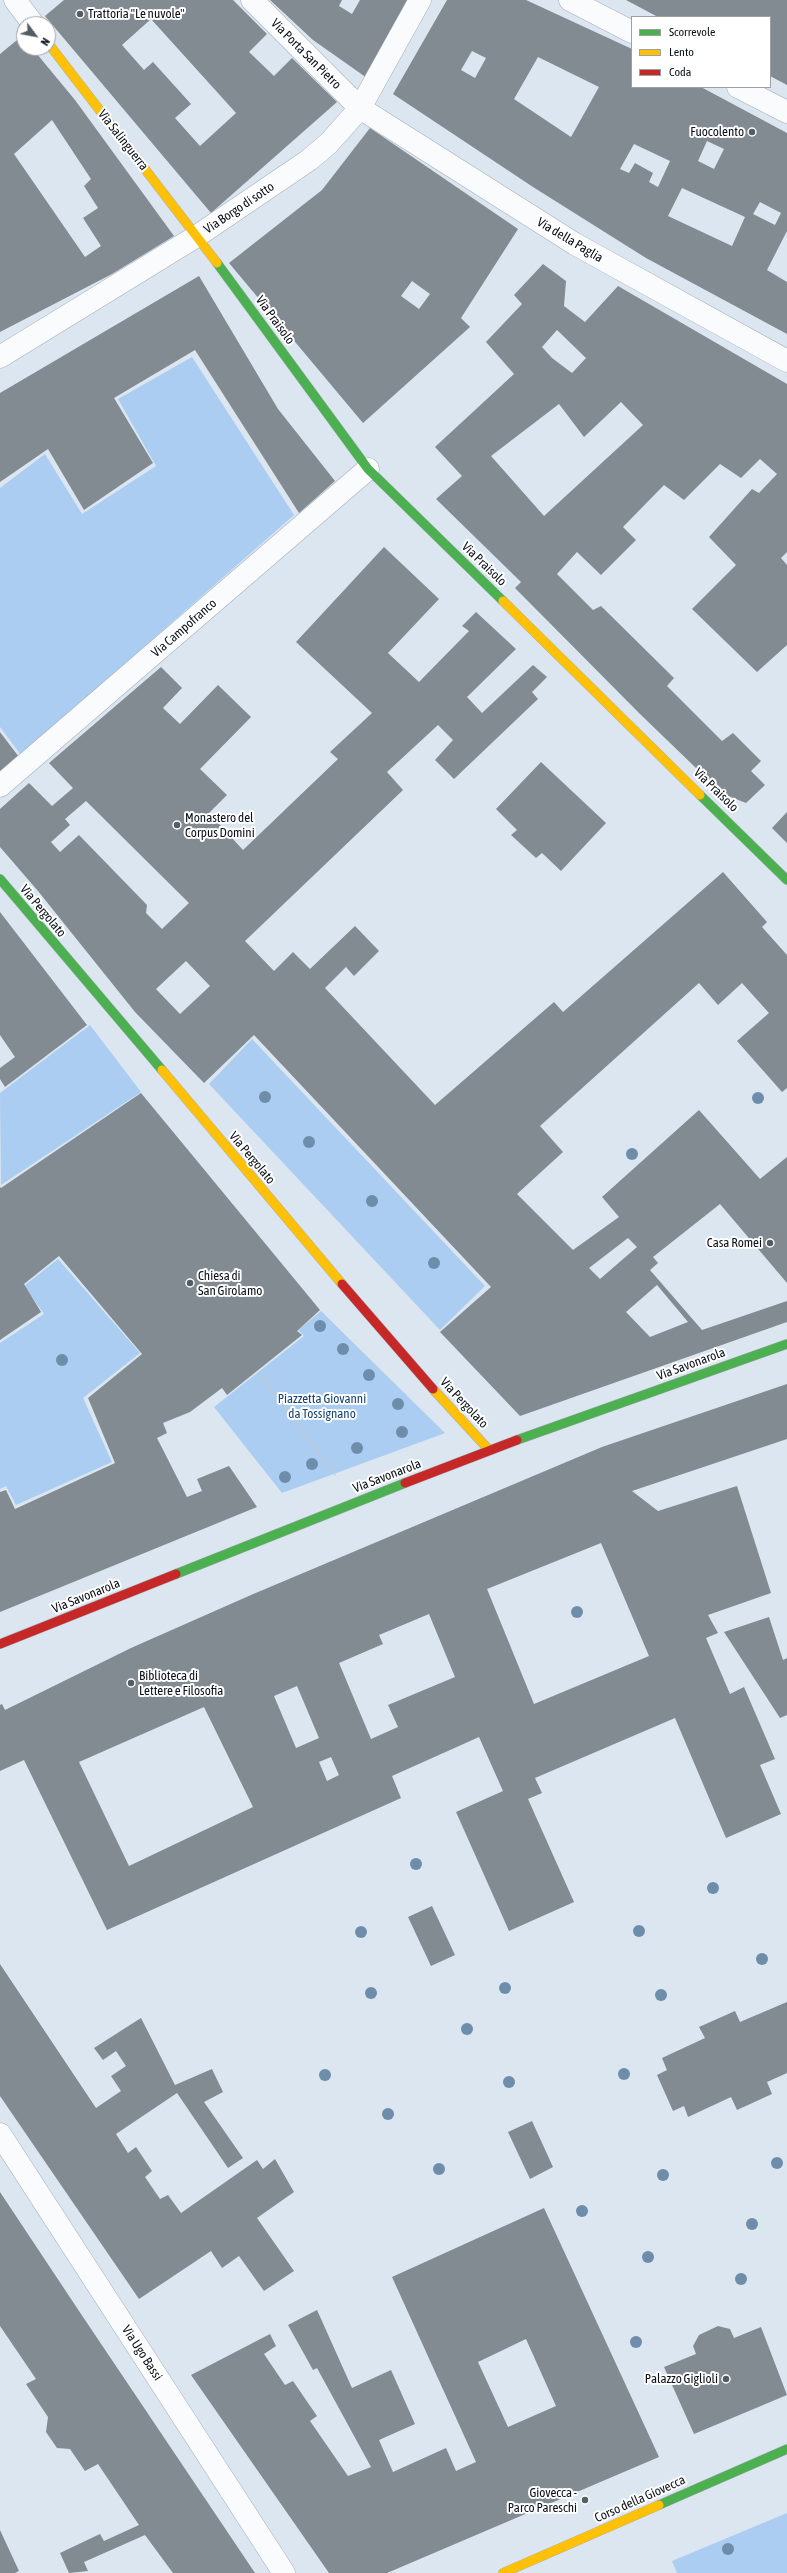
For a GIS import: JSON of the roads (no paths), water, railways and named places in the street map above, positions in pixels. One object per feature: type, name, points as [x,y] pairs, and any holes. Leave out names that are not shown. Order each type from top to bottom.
[{"type":"street","points":[[0,9],[13,0],[26,16]]},
{"type":"street","name":"Via Porta San Pietro","points":[[252,0],[360,108]]},
{"type":"street","name":"Via Borgo di sotto","points":[[0,357],[197,236],[309,160],[329,143],[360,108],[420,0]]},
{"type":"street","points":[[570,0],[631,31]]},
{"type":"street","name":"Via Salinguerra","points":[[56,53],[197,236]]},
{"type":"street","points":[[740,88],[787,112]]},
{"type":"street","name":"Via della Paglia","points":[[360,108],[575,244],[642,283],[787,360]]},
{"type":"street","name":"Via Praisolo","points":[[197,236],[368,469],[787,880]]},
{"type":"street","name":"Via Campofranco","points":[[0,786],[368,469]]},
{"type":"street","name":"Via Pergolato","points":[[0,879],[404,1358],[489,1450]]},
{"type":"street","name":"Via Savonarola","points":[[0,1644],[489,1450],[787,1344]]},
{"type":"street","name":"Via Ugo Bassi","points":[[0,2134],[284,2573]]},
{"type":"street","name":"Corso della Giovecca","points":[[503,2573],[787,2449]]},
{"type":"place","name":"Trattoria \"Le nuvole\"","points":[[80,14]]},
{"type":"place","name":"Fuocolento","points":[[752,132]]},
{"type":"place","name":"Monastero del Corpus Domini","points":[[177,825]]},
{"type":"place","name":"Casa Romei","points":[[770,1243]]},
{"type":"place","name":"Chiesa di San Girolamo","points":[[190,1283]]},
{"type":"place","name":"Biblioteca di Lettere e Filosofia","points":[[131,1683]]},
{"type":"place","name":"Palazzo Giglioli","points":[[726,2379]]},
{"type":"place","name":"Giovecca - Parco Pareschi","points":[[585,2500]]},
{"type":"park label","name":"Piazzetta Giovanni da Tossignano","points":[[322,1406]]}]
